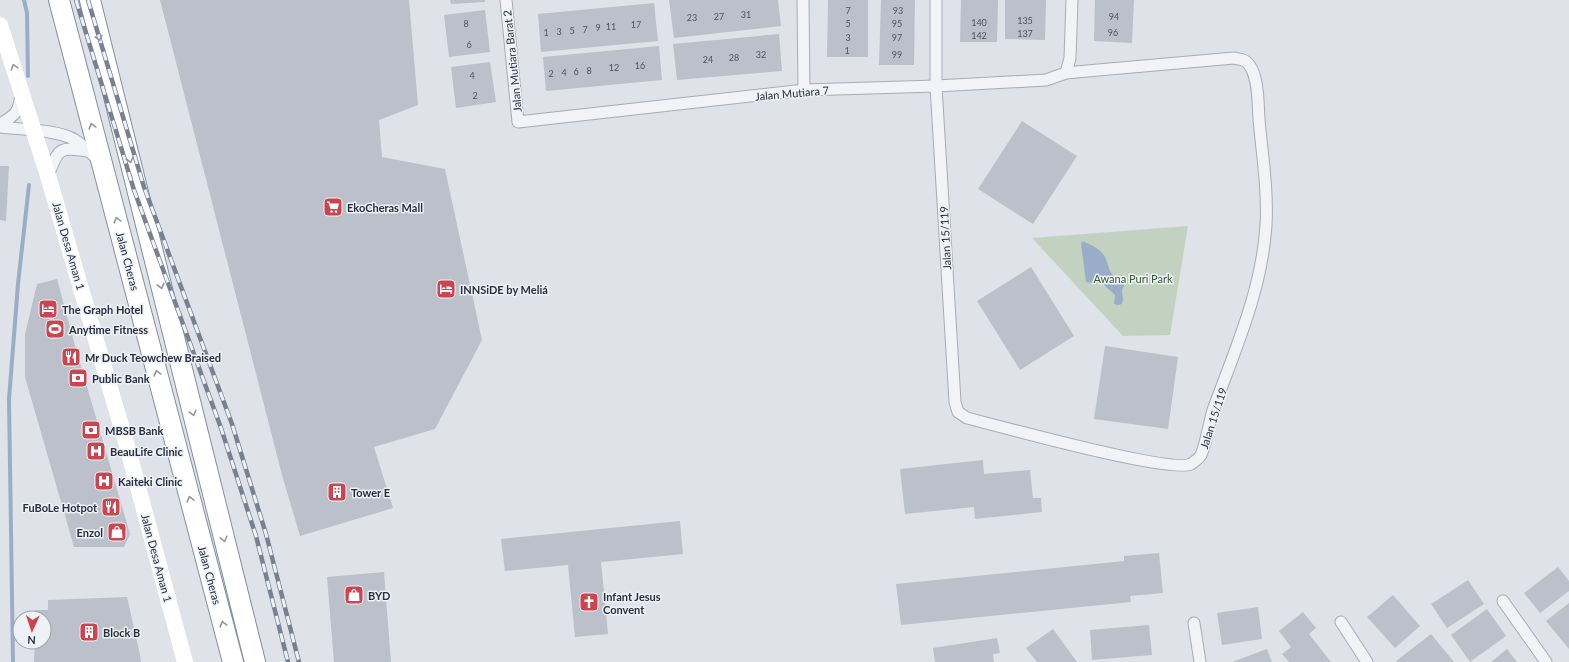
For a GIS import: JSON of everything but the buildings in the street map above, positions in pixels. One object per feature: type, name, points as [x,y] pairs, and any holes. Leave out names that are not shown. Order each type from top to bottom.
[{"type":"highway","name":"Jalan Cheras","points":[[59,0],[95,157],[233,662]]},
{"type":"highway","name":"Jalan Cheras","points":[[90,0],[255,662]]},
{"type":"street","name":"Jalan Mutiara Barat 2","points":[[506,0],[518,122]]},
{"type":"street","points":[[803,0],[804,90]]},
{"type":"street","points":[[936,0],[936,86]]},
{"type":"street","points":[[1066,74],[1070,58],[1072,0]]},
{"type":"street","name":"Jalan Desa Aman 1","points":[[0,25],[48,176],[127,446],[184,662]]},
{"type":"street","name":"Jalan 15/119","points":[[936,86],[955,394],[958,412],[967,418],[1126,458],[1177,466],[1190,464],[1201,456],[1212,414],[1249,312],[1263,252],[1266,225],[1266,189],[1254,75],[1250,65],[1244,60],[1234,58],[1066,74]]},
{"type":"street","name":"Jalan Mutiara 7","points":[[518,122],[804,90],[936,86],[1046,80],[1066,74]]},
{"type":"street","points":[[0,124],[12,117],[19,107],[21,91]]},
{"type":"street","points":[[0,127],[54,133],[64,136],[75,140],[95,157]]},
{"type":"street","points":[[48,176],[59,152],[66,149],[73,149],[95,157]]},
{"type":"street","points":[[1503,601],[1546,662]]},
{"type":"street","points":[[1341,622],[1367,662]]},
{"type":"street","points":[[1194,623],[1200,662]]},
{"type":"green space","name":"Awana Puri Park","points":[[1188,226],[1170,335],[1123,336],[1032,238]]},
{"type":"water","points":[[1082,241],[1095,247],[1103,254],[1114,277],[1123,278],[1126,281],[1122,290],[1122,304],[1114,304],[1115,295],[1103,284],[1086,282],[1081,244]]},
{"type":"waterway","points":[[24,0],[27,13],[28,76]]},
{"type":"waterway","points":[[13,662],[9,399],[18,284],[29,185]]},
{"type":"railway","points":[[76,0],[134,190],[221,428],[256,536],[288,662]]},
{"type":"railway","points":[[88,0],[144,187],[232,424],[266,534],[299,662]]},
{"type":"place","name":"EkoCheras Mall","points":[[333,207]]},
{"type":"place","name":"INNSiDE by Meliá","points":[[446,289]]},
{"type":"place","name":"The Graph Hotel","points":[[48,309]]},
{"type":"place","name":"Anytime Fitness","points":[[55,329]]},
{"type":"place","name":"Mr Duck Teowchew Braised","points":[[71,357]]},
{"type":"place","name":"Public Bank","points":[[78,378]]},
{"type":"place","name":"MBSB Bank","points":[[91,430]]},
{"type":"place","name":"BeauLife Clinic","points":[[96,451]]},
{"type":"place","name":"Kaiteki Clinic","points":[[104,481]]},
{"type":"place","name":"Tower E","points":[[337,492]]},
{"type":"place","name":"FuBoLe Hotpot","points":[[111,507]]},
{"type":"place","name":"Enzol","points":[[117,532]]},
{"type":"place","name":"BYD","points":[[354,595]]},
{"type":"place","name":"Infant Jesus Convent","points":[[589,602]]},
{"type":"place","name":"Block B","points":[[89,632]]}]
